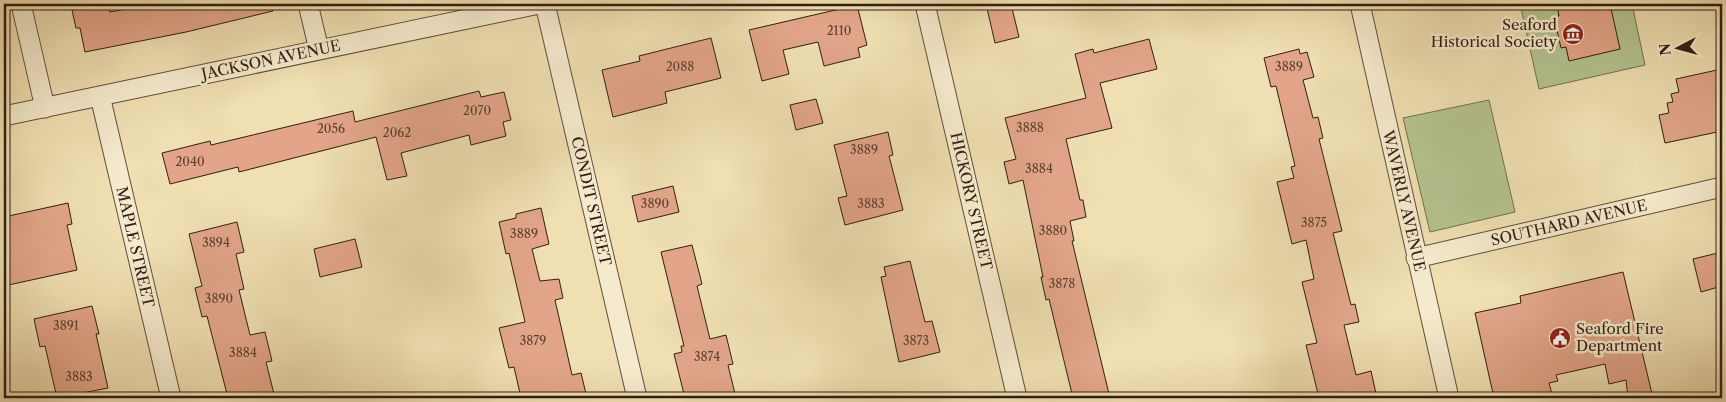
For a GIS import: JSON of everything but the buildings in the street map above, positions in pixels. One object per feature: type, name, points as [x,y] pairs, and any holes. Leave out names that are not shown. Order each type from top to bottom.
[{"type":"street","points":[[21,4],[45,108]]},
{"type":"street","points":[[308,4],[319,50]]},
{"type":"street","name":"JACKSON AVENUE","points":[[4,116],[539,4]]},
{"type":"street","name":"CONDIT STREET","points":[[545,4],[637,398]]},
{"type":"street","name":"HICKORY STREET","points":[[925,4],[1017,398]]},
{"type":"street","name":"WAVERLY AVENUE","points":[[1360,4],[1449,398]]},
{"type":"street","name":"MAPLE STREET","points":[[100,96],[171,398]]},
{"type":"street","name":"SOUTHARD AVENUE","points":[[1416,258],[1722,187]]},
{"type":"green space","points":[[1520,4],[1632,4],[1645,65],[1539,89]]},
{"type":"green space","points":[[1489,100],[1515,212],[1430,232],[1403,118]]},
{"type":"place","name":"Seaford Historical Society","points":[[1573,34]]},
{"type":"place","name":"Seaford Fire Department","points":[[1560,338]]}]
